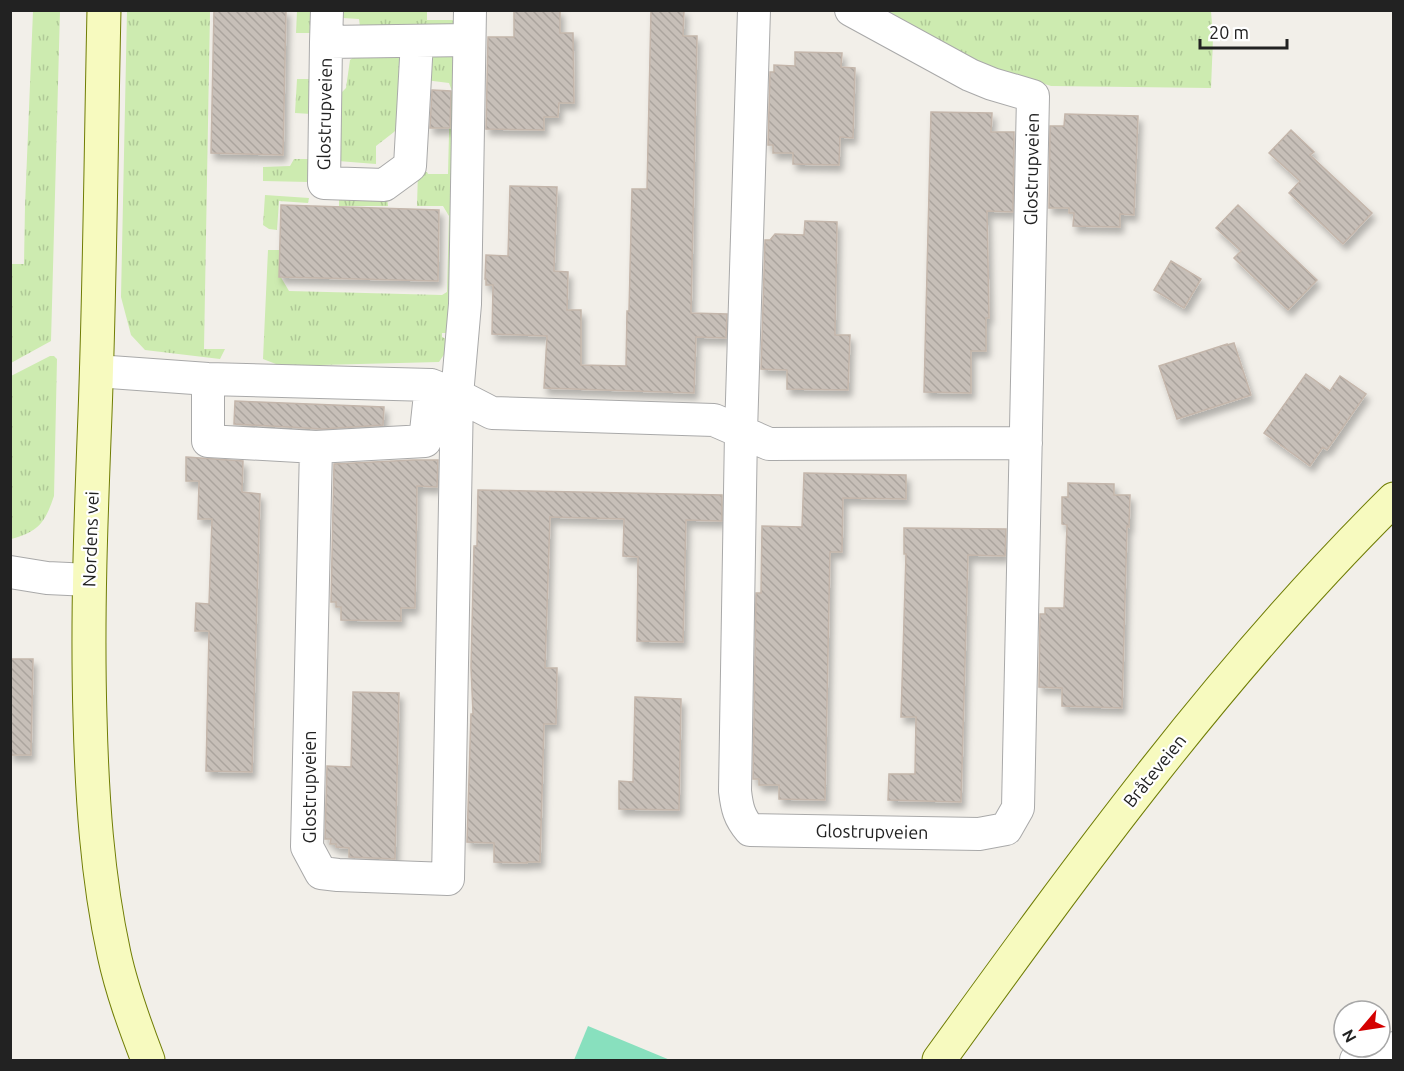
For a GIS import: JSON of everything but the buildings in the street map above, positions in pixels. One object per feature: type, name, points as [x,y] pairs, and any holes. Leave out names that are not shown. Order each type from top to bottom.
[{"type":"street","name":"Nordens vei","points":[[104,10],[90,579],[91,749],[98,847],[106,909],[124,989],[148,1060]]},
{"type":"street","name":"Glostrupveien","points":[[327,10],[324,183],[384,184],[410,166],[417,40]]},
{"type":"street","name":"Glostrupveien","points":[[754,10],[741,432],[735,791],[737,809],[741,819],[750,830],[979,834],[1006,829],[1018,808],[1033,96],[970,75],[851,10]]},
{"type":"street","name":"Glostrupveien","points":[[208,379],[208,441],[316,447],[425,441],[444,390],[465,304],[469,25],[417,40],[326,42]]},
{"type":"street","points":[[96,371],[208,379],[444,390],[492,413],[714,420],[769,444],[1026,443]]},
{"type":"street","name":"Glostrupveien","points":[[316,447],[307,847],[321,873],[448,879],[444,390]]},
{"type":"street","name":"Bråteveien","points":[[939,1060],[1073,876],[1223,686],[1309,587],[1394,499]]},
{"type":"street","points":[[10,572],[47,578],[90,579]]},
{"type":"street","points":[[1356,1060],[1394,1048]]},
{"type":"green space","points":[[33,11],[60,11],[51,341],[11,363],[11,264],[24,264]]},
{"type":"green space","points":[[127,11],[210,11],[204,349],[225,349],[220,359],[145,350],[131,335],[121,297]]},
{"type":"green space","points":[[297,11],[311,11],[311,33],[296,33]]},
{"type":"green space","points":[[341,11],[427,11],[427,20],[460,20],[448,26],[360,27],[359,19],[343,18]]},
{"type":"green space","points":[[878,11],[1211,11],[1213,38],[1211,88],[1051,86],[965,59]]},
{"type":"green space","points":[[365,48],[406,48],[407,118],[376,146],[376,164],[338,161],[339,95],[346,88],[350,60]]},
{"type":"green space","points":[[455,52],[453,301],[447,333],[442,333],[442,337],[448,340],[445,353],[439,362],[281,366],[263,359],[268,250],[280,250],[279,274],[289,291],[442,295],[447,292],[449,216],[443,206],[417,206],[418,171],[428,174],[448,174],[450,93],[452,91],[449,83],[425,80],[430,54]]},
{"type":"green space","points":[[297,79],[312,79],[311,114],[295,113]]},
{"type":"green space","points":[[294,159],[308,159],[309,182],[263,181],[263,167],[290,166]]},
{"type":"green space","points":[[265,195],[309,198],[308,203],[279,201],[277,230],[263,225]]},
{"type":"green space","points":[[339,197],[387,197],[388,206],[339,206]]},
{"type":"green space","points":[[50,356],[57,359],[54,496],[44,520],[39,525],[28,533],[11,539],[11,376]]},
{"type":"green space","points":[[588,1026],[670,1060],[574,1060]]}]
